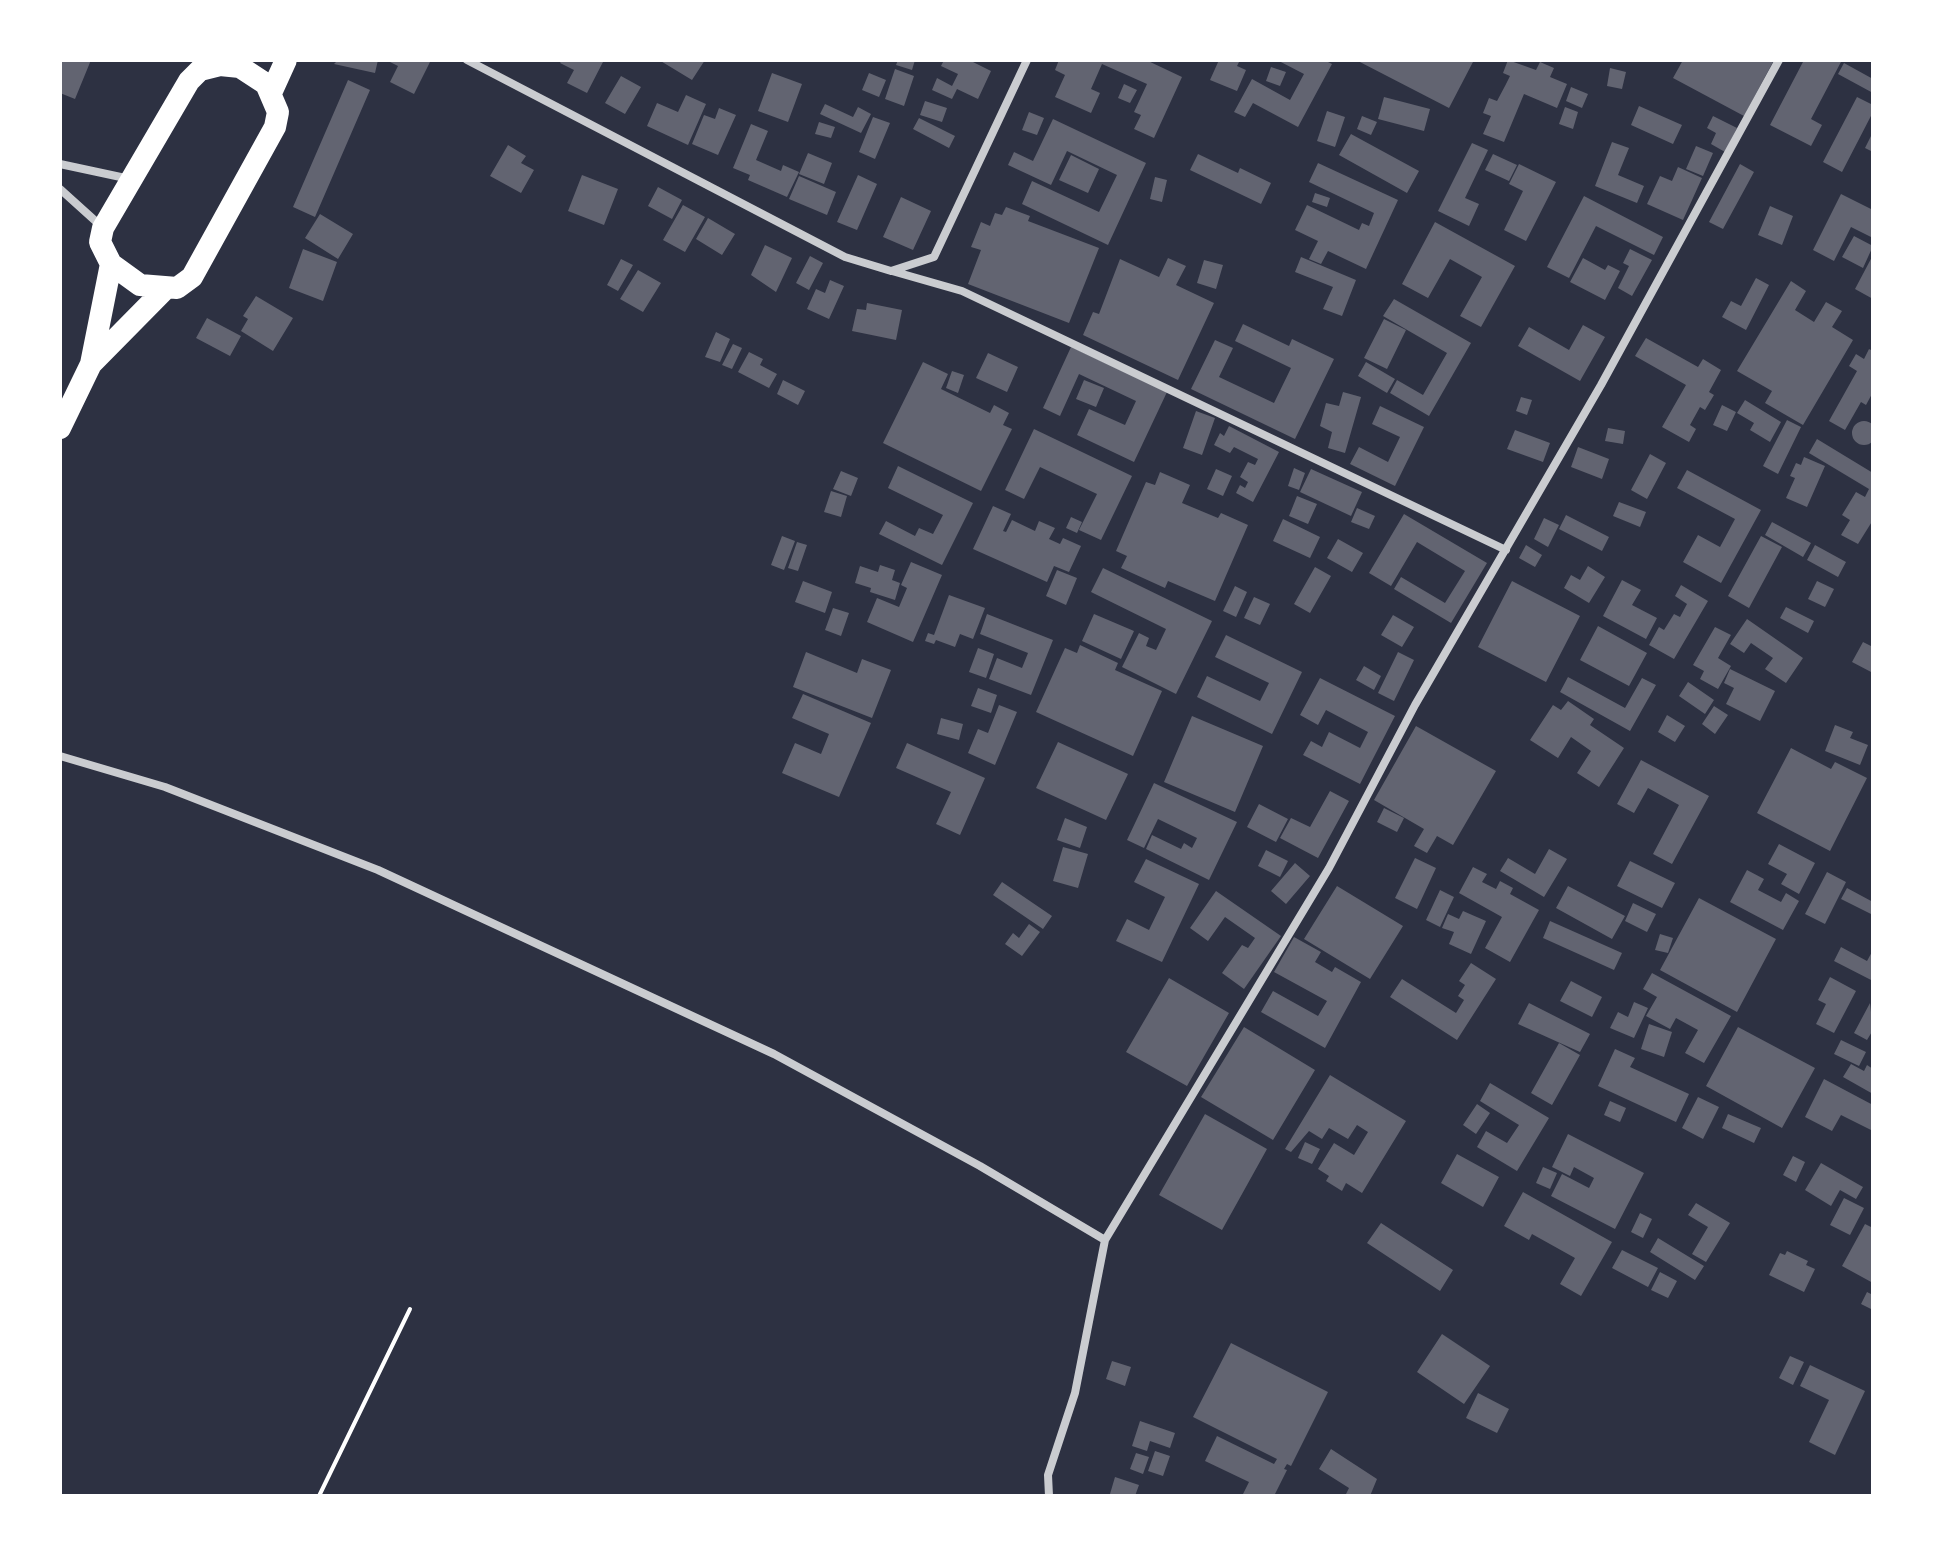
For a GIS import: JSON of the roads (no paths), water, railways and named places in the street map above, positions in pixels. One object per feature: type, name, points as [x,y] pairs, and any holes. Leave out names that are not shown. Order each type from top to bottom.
[{"type":"highway","points":[[271,93],[286,60]]},
{"type":"highway","points":[[232,62],[258,77],[271,93],[278,112],[275,127],[192,277],[177,288],[140,285],[111,264],[100,242],[103,228],[189,81],[200,70],[232,62]]},
{"type":"highway","points":[[60,428],[91,364],[111,264]]},
{"type":"highway","points":[[91,364],[165,289]]},
{"type":"street","points":[[467,60],[845,257],[962,291],[1506,550]]},
{"type":"street","points":[[891,271],[934,257],[1027,60]]},
{"type":"street","points":[[1049,1496],[1048,1475],[1075,1393],[1105,1240],[1329,868],[1415,705],[1616,359],[1779,60]]},
{"type":"street","points":[[60,164],[132,179]]},
{"type":"street","points":[[60,189],[103,228]]},
{"type":"street","points":[[60,756],[165,787],[378,870],[774,1054],[980,1166],[1105,1240]]}]
